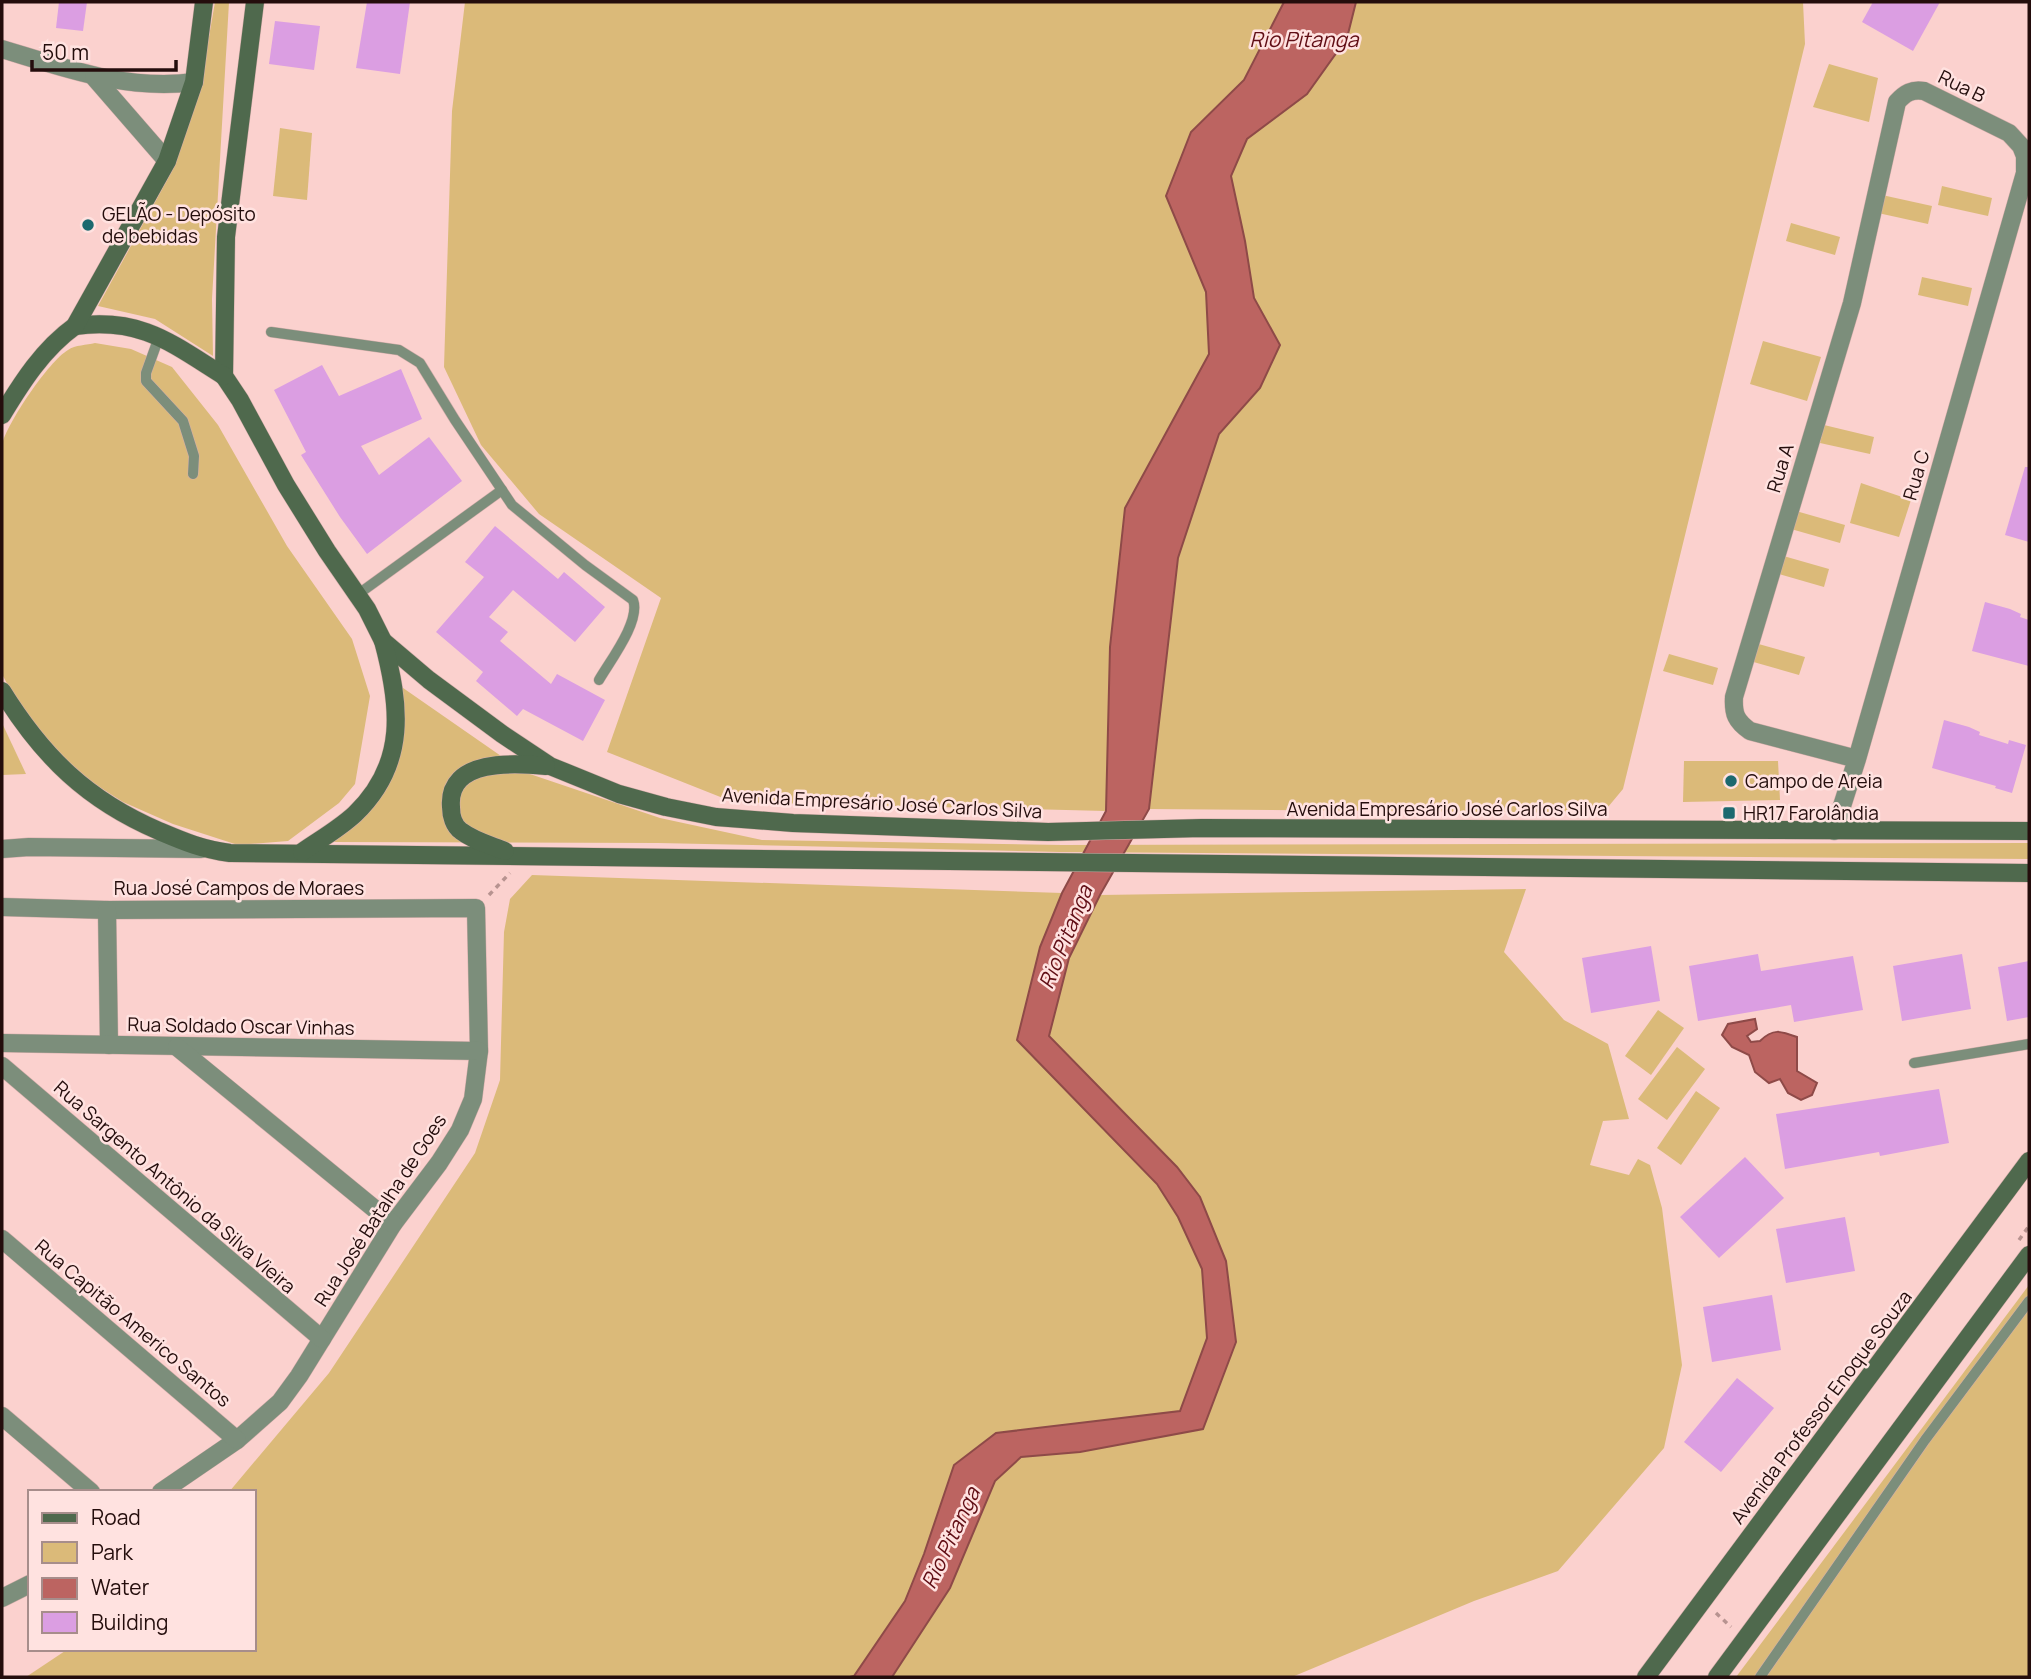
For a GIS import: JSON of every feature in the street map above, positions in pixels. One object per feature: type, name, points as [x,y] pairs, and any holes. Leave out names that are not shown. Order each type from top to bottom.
[{"type":"main road","points":[[2,415],[52,344],[75,326],[167,161],[194,82],[204,2]]},
{"type":"main road","points":[[224,376],[226,237],[255,2]]},
{"type":"main road","points":[[75,326],[101,323],[125,325],[159,337],[224,376]]},
{"type":"main road","name":"Avenida Empresário José Carlos Silva","points":[[224,376],[293,496],[357,595],[383,641],[481,719],[550,766],[619,794],[666,807],[716,817],[793,823],[1048,832],[1202,828],[2029,831]]},
{"type":"main road","points":[[302,852],[353,815],[369,799],[388,761],[397,723],[397,704],[383,641]]},
{"type":"main road","points":[[2,691],[45,751],[85,789],[141,823],[201,849],[259,855],[302,852],[2029,873]]},
{"type":"main road","points":[[521,856],[476,840],[458,829],[451,815],[450,801],[457,785],[471,771],[486,766],[550,766]]},
{"type":"main road","name":"Avenida Professor Enoque Souza","points":[[1646,1677],[2029,1161]]},
{"type":"main road","points":[[1717,1677],[2029,1255]]},
{"type":"street","points":[[2,49],[94,77],[172,85],[194,82]]},
{"type":"street","points":[[94,77],[167,161]]},
{"type":"street","name":"Rua B","points":[[1897,102],[1908,92],[1924,91],[2009,133]]},
{"type":"street","name":"Rua A","points":[[1857,760],[1750,731],[1736,719],[1733,711],[1734,697],[1852,303],[1897,102]]},
{"type":"street","name":"Rua C","points":[[1834,831],[1857,760],[2025,173],[2025,156],[2021,146],[2009,133]]},
{"type":"street","points":[[2,849],[201,849]]},
{"type":"street","name":"Rua José Campos de Moraes","points":[[2,907],[107,910],[476,908]]},
{"type":"street","name":"Rua José Batalha de Goes","points":[[164,1490],[237,1440],[280,1402],[299,1376],[393,1224],[460,1130],[473,1099],[479,1051],[476,908]]},
{"type":"street","points":[[107,910],[109,1045]]},
{"type":"street","name":"Rua Soldado Oscar Vinhas","points":[[2,1043],[479,1051]]},
{"type":"street","points":[[177,1047],[393,1224]]},
{"type":"street","name":"Rua Sargento Antônio da Silva Vieira","points":[[2,1066],[322,1339]]},
{"type":"street","name":"Rua Capitão Americo Santos","points":[[2,1239],[237,1440]]},
{"type":"street","points":[[2,1416],[88,1490]]},
{"type":"street","points":[[3,1596],[28,1585]]},
{"type":"lane","points":[[271,332],[399,350],[425,368],[455,420],[512,505],[585,565],[633,600],[636,609],[633,618],[599,680]]},
{"type":"lane","points":[[159,337],[146,373],[146,381],[183,421],[194,456],[193,474]]},
{"type":"lane","points":[[357,595],[502,490]]},
{"type":"lane","points":[[1914,1063],[2029,1044]]},
{"type":"lane","points":[[1760,1677],[1925,1440],[2029,1301]]},
{"type":"path","points":[[476,908],[521,856]]},
{"type":"path","points":[[1703,1601],[1731,1628],[1749,1635]]},
{"type":"green space","points":[[215,2],[229,2],[212,299],[213,356],[155,319],[98,306],[172,171],[202,77]]},
{"type":"green space","points":[[465,2],[1284,2],[1244,80],[1191,132],[1166,196],[1206,292],[1209,354],[1125,508],[1106,811],[733,802],[607,752],[661,598],[539,514],[481,445],[444,367],[452,111]]},
{"type":"green space","points":[[1356,2],[1803,2],[1805,44],[1623,789],[1603,813],[1149,809],[1178,558],[1219,434],[1260,388],[1280,345],[1254,299],[1231,176],[1246,139],[1307,94],[1347,38]]},
{"type":"green space","points":[[1829,64],[1878,78],[1869,122],[1813,107]]},
{"type":"green space","points":[[280,128],[312,133],[307,200],[273,196]]},
{"type":"green space","points":[[1942,186],[1992,198],[1988,216],[1938,205]]},
{"type":"green space","points":[[1882,195],[1932,206],[1928,224],[1878,213]]},
{"type":"green space","points":[[1791,223],[1840,237],[1835,255],[1786,241]]},
{"type":"green space","points":[[1922,277],[1972,288],[1968,306],[1918,295]]},
{"type":"green space","points":[[1763,341],[1821,357],[1807,401],[1750,384]]},
{"type":"green space","points":[[95,343],[131,349],[172,367],[218,425],[287,546],[352,639],[370,696],[355,784],[339,803],[288,841],[238,845],[173,824],[123,802],[79,774],[26,720],[2,674],[2,445],[20,408],[50,366],[71,348]]},
{"type":"green space","points":[[1824,425],[1874,437],[1870,454],[1820,443]]},
{"type":"green space","points":[[1861,483],[1911,500],[1899,537],[1850,523]]},
{"type":"green space","points":[[1796,511],[1845,525],[1840,543],[1791,529]]},
{"type":"green space","points":[[1780,555],[1829,569],[1824,587],[1775,573]]},
{"type":"green space","points":[[1755,643],[1805,657],[1799,675],[1750,661]]},
{"type":"green space","points":[[1669,654],[1718,668],[1713,685],[1663,671]]},
{"type":"green space","points":[[393,681],[524,772],[660,818],[762,840],[1062,845],[2029,843],[2029,859],[1060,852],[658,843],[332,842],[380,789]]},
{"type":"green space","points":[[2,723],[26,774],[2,775]]},
{"type":"green space","name":"Campo de Areia","points":[[1684,761],[1778,761],[1780,800],[1683,802]]},
{"type":"green space","points":[[532,875],[1062,893],[1040,947],[1018,1040],[1157,1184],[1178,1217],[1202,1269],[1207,1337],[1180,1411],[996,1433],[924,1554],[905,1601],[854,1676],[850,1677],[26,1677],[65,1651],[256,1651],[256,1490],[231,1490],[329,1373],[475,1153],[500,1080],[504,932],[510,899]]},
{"type":"green space","points":[[1526,889],[1504,952],[1564,1020],[1608,1044],[1629,1119],[1603,1121],[1590,1165],[1629,1175],[1638,1159],[1650,1165],[1662,1208],[1682,1365],[1664,1448],[1558,1571],[1474,1601],[1292,1677],[892,1677],[950,1588],[995,1481],[1022,1457],[1080,1452],[1203,1429],[1236,1342],[1177,1167],[1049,1036],[1069,958],[1100,895]]},
{"type":"green space","points":[[1658,1010],[1684,1028],[1651,1075],[1625,1056]]},
{"type":"green space","points":[[1677,1047],[1705,1069],[1667,1120],[1638,1099]]},
{"type":"green space","points":[[1696,1091],[1720,1108],[1681,1165],[1657,1148]]},
{"type":"green space","points":[[2029,1285],[2029,1677],[1736,1677]]},
{"type":"water","name":"Rio Pitanga","points":[[1284,2],[1356,2],[1347,38],[1307,94],[1247,139],[1231,176],[1254,298],[1280,345],[1260,388],[1219,434],[1178,558],[1149,809],[1100,895],[1069,958],[1049,1036],[1177,1167],[1200,1197],[1226,1261],[1236,1342],[1203,1429],[1080,1452],[1021,1457],[995,1481],[950,1588],[892,1677],[850,1677],[854,1676],[905,1601],[954,1465],[996,1433],[1180,1411],[1207,1338],[1202,1269],[1178,1217],[1157,1184],[1017,1040],[1040,947],[1062,893],[1106,811],[1110,647],[1125,508],[1209,354],[1206,292],[1166,196],[1191,132],[1244,80]]},
{"type":"water","points":[[1755,1019],[1757,1029],[1747,1036],[1751,1042],[1760,1041],[1777,1032],[1797,1037],[1797,1071],[1817,1083],[1812,1095],[1801,1100],[1788,1093],[1780,1079],[1769,1083],[1755,1072],[1749,1055],[1732,1047],[1722,1035],[1728,1024]]},
{"type":"building","points":[[59,2],[87,2],[83,31],[56,28]]},
{"type":"building","points":[[367,2],[410,2],[400,74],[356,68]]},
{"type":"building","points":[[1873,2],[1940,2],[1913,51],[1862,22]]},
{"type":"building","points":[[275,21],[320,26],[314,70],[269,64]]},
{"type":"building","points":[[322,365],[339,396],[401,369],[422,419],[361,446],[379,475],[429,437],[462,481],[367,554],[301,455],[306,452],[274,390]]},
{"type":"building","points":[[2025,467],[2029,467],[2029,542],[2005,535]]},
{"type":"building","points":[[495,526],[558,579],[564,572],[605,607],[575,642],[513,590],[489,617],[508,632],[500,641],[551,684],[557,674],[605,700],[583,741],[523,709],[517,716],[476,681],[483,672],[436,632],[484,577],[465,562]]},
{"type":"building","points":[[1985,602],[2010,609],[2029,620],[2029,666],[1972,651]]},
{"type":"building","points":[[1944,720],[1969,727],[1980,732],[1979,735],[2008,744],[2009,740],[2026,745],[2012,793],[1932,768]]},
{"type":"building","points":[[1651,946],[1660,1001],[1591,1013],[1582,958]]},
{"type":"building","points":[[1758,954],[1761,971],[1853,956],[1863,1010],[1794,1022],[1791,1005],[1698,1021],[1689,966]]},
{"type":"building","points":[[1962,954],[1971,1009],[1902,1021],[1893,966]]},
{"type":"building","points":[[2029,961],[2029,1017],[2007,1021],[1998,967]]},
{"type":"building","points":[[1939,1089],[1949,1143],[1785,1169],[1776,1114]]},
{"type":"building","points":[[1745,1157],[1784,1198],[1719,1258],[1680,1217]]},
{"type":"building","points":[[1845,1217],[1855,1271],[1786,1283],[1776,1229]]},
{"type":"building","points":[[1772,1295],[1781,1350],[1712,1362],[1703,1307]]},
{"type":"building","points":[[1737,1378],[1774,1408],[1721,1472],[1684,1442]]},
{"type":"place","name":"GELÃO - Depósito de bebidas","points":[[88,225]]},
{"type":"place","name":"Campo de Areia","points":[[1731,781]]},
{"type":"place","name":"HR17 Farolândia","points":[[1729,813]]}]
